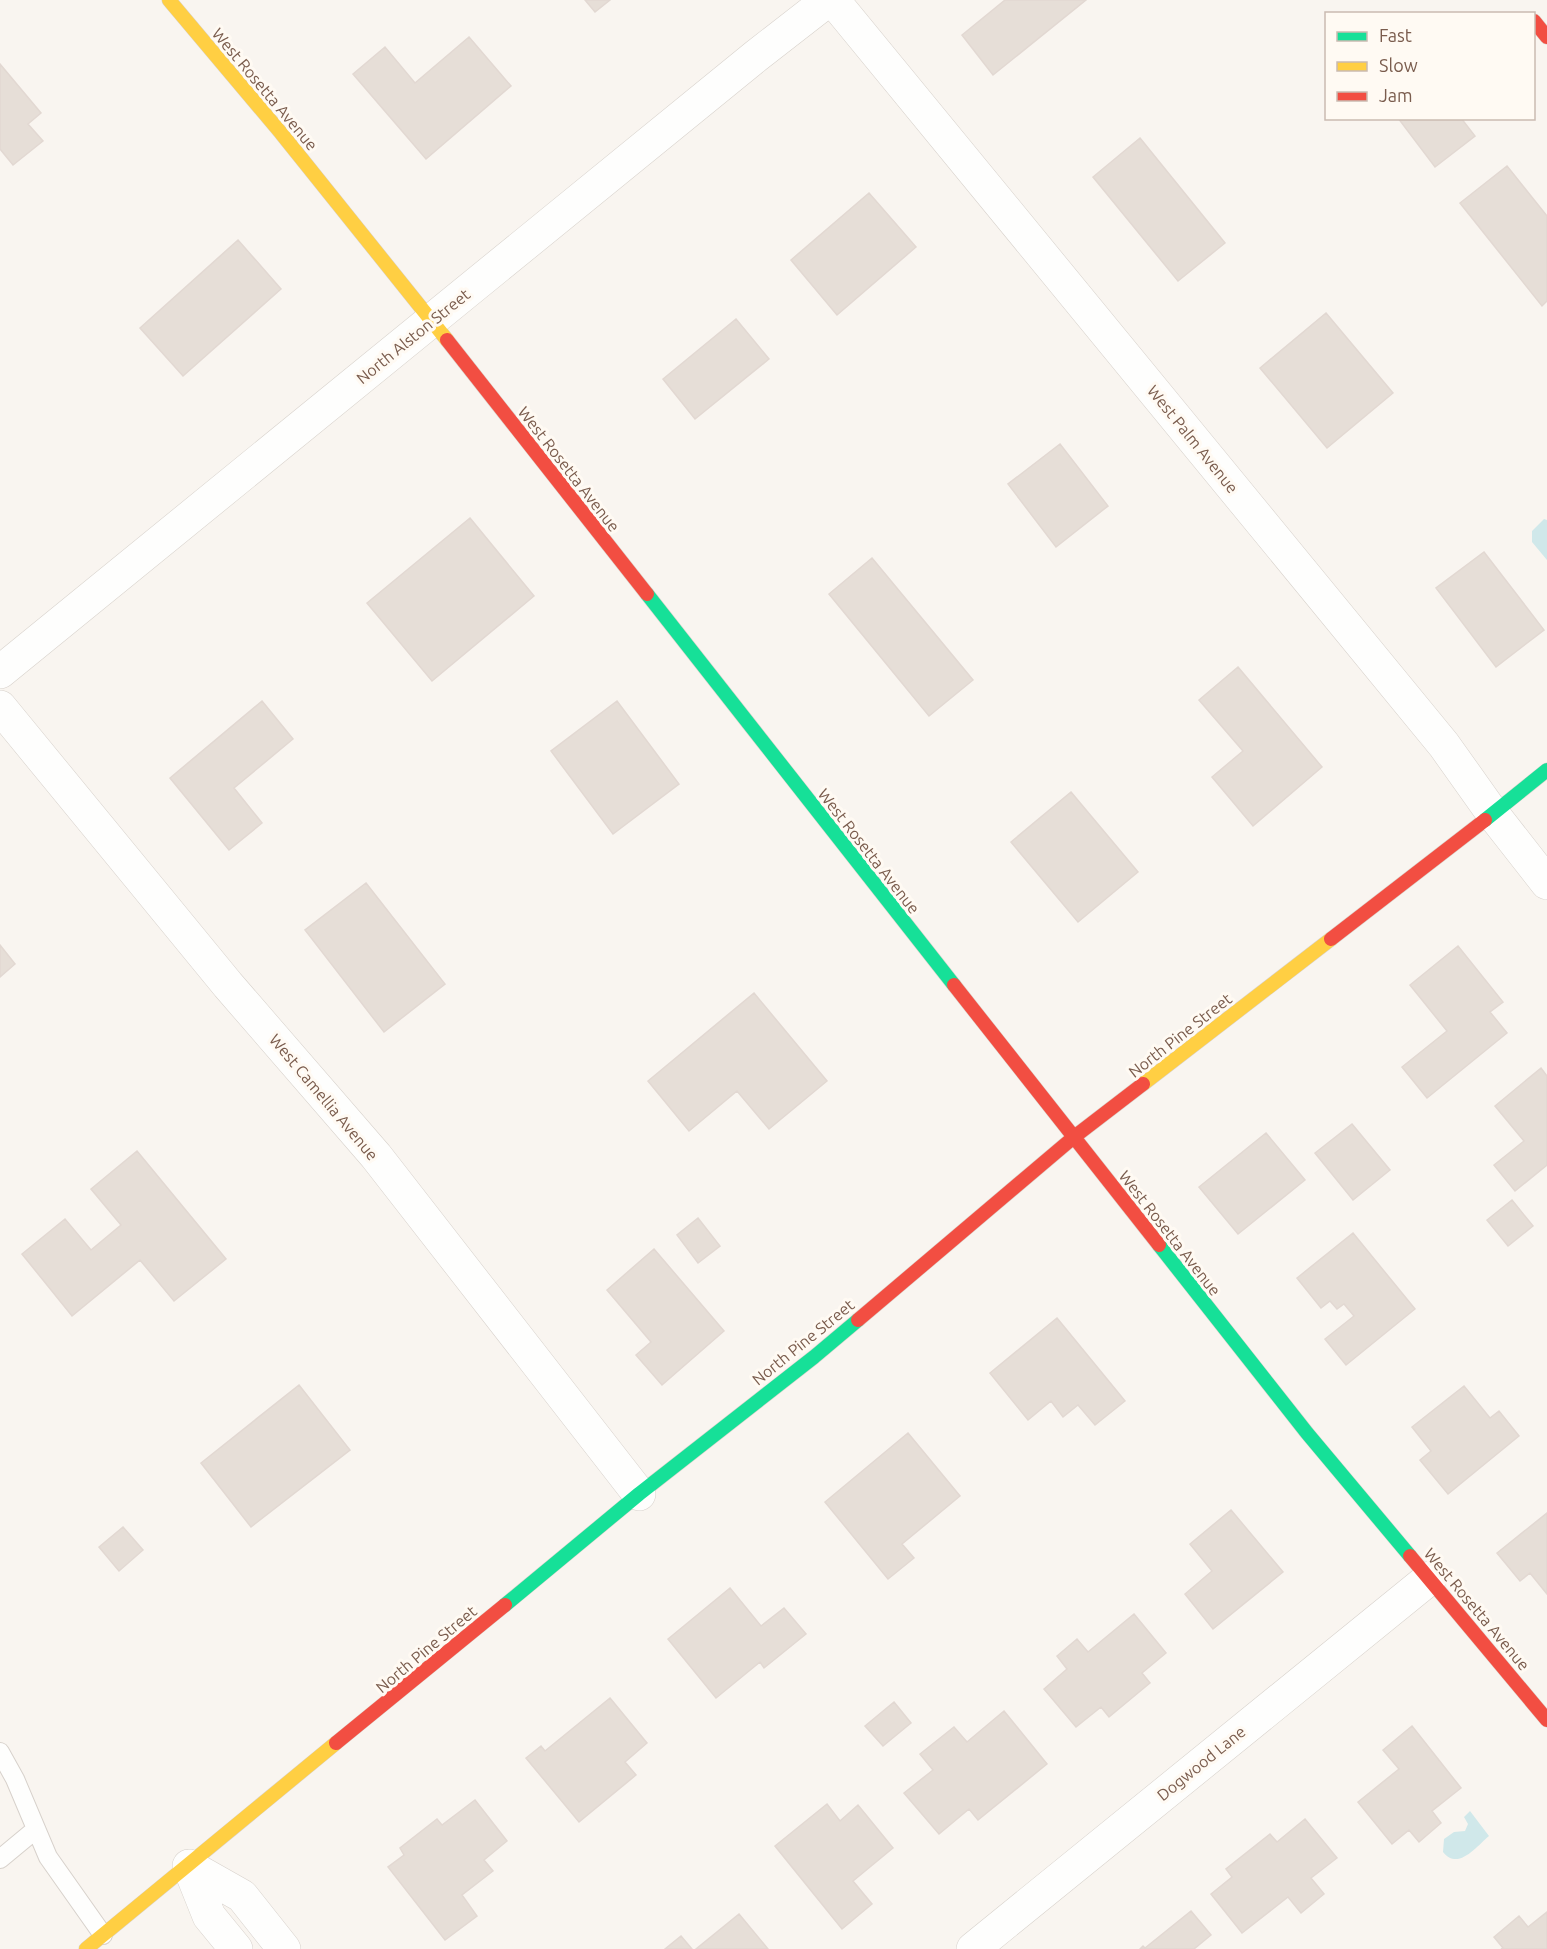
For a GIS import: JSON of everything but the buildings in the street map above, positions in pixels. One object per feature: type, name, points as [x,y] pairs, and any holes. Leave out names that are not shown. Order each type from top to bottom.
[{"type":"street","name":"West Rosetta Avenue","points":[[169,0],[281,133],[432,321],[1307,1433],[1547,1720]]},
{"type":"street","name":"North Alston Street","points":[[0,672],[828,0]]},
{"type":"street","name":"West Palm Avenue","points":[[833,0],[1444,745],[1493,814],[1547,883]]},
{"type":"street","points":[[1535,23],[1547,37]]},
{"type":"street","name":"West Camellia Avenue","points":[[0,707],[228,985],[376,1156],[639,1494]]},
{"type":"street","name":"North Pine Street","points":[[86,1949],[639,1494],[814,1357],[1074,1137],[1547,770]]},
{"type":"street","name":"Dogwood Lane","points":[[973,1949],[1430,1578]]},
{"type":"street","points":[[189,1866],[209,1916],[236,1949]]},
{"type":"street","points":[[189,1866],[242,1896],[284,1949]]},
{"type":"lane","points":[[0,1752],[15,1779],[48,1857],[103,1935]]},
{"type":"lane","points":[[0,1859],[35,1830]]},
{"type":"water","points":[[1544,519],[1547,520],[1547,560],[1532,542],[1532,531]]},
{"type":"water","points":[[1470,1811],[1489,1836],[1467,1855],[1455,1859],[1449,1857],[1443,1852],[1444,1839],[1454,1832],[1465,1831],[1468,1824],[1464,1817]]},
{"type":"traffic: fast","points":[[647,594],[954,985]]},
{"type":"traffic: fast","points":[[1485,820],[1547,770]]},
{"type":"traffic: fast","points":[[1159,1245],[1307,1433],[1410,1556]]},
{"type":"traffic: fast","points":[[505,1605],[639,1494],[858,1320]]},
{"type":"traffic: slow","points":[[169,0],[281,133],[447,340]]},
{"type":"traffic: slow","points":[[1143,1084],[1331,939]]},
{"type":"traffic: slow","points":[[86,1949],[336,1743]]},
{"type":"traffic: jam","points":[[1535,22],[1547,37]]},
{"type":"traffic: jam","points":[[447,340],[647,594]]},
{"type":"traffic: jam","points":[[1331,939],[1485,820]]},
{"type":"traffic: jam","points":[[954,985],[1159,1245]]},
{"type":"traffic: jam","points":[[858,1320],[1074,1137],[1143,1084]]},
{"type":"traffic: jam","points":[[1410,1556],[1547,1720]]},
{"type":"traffic: jam","points":[[336,1743],[505,1605]]}]
